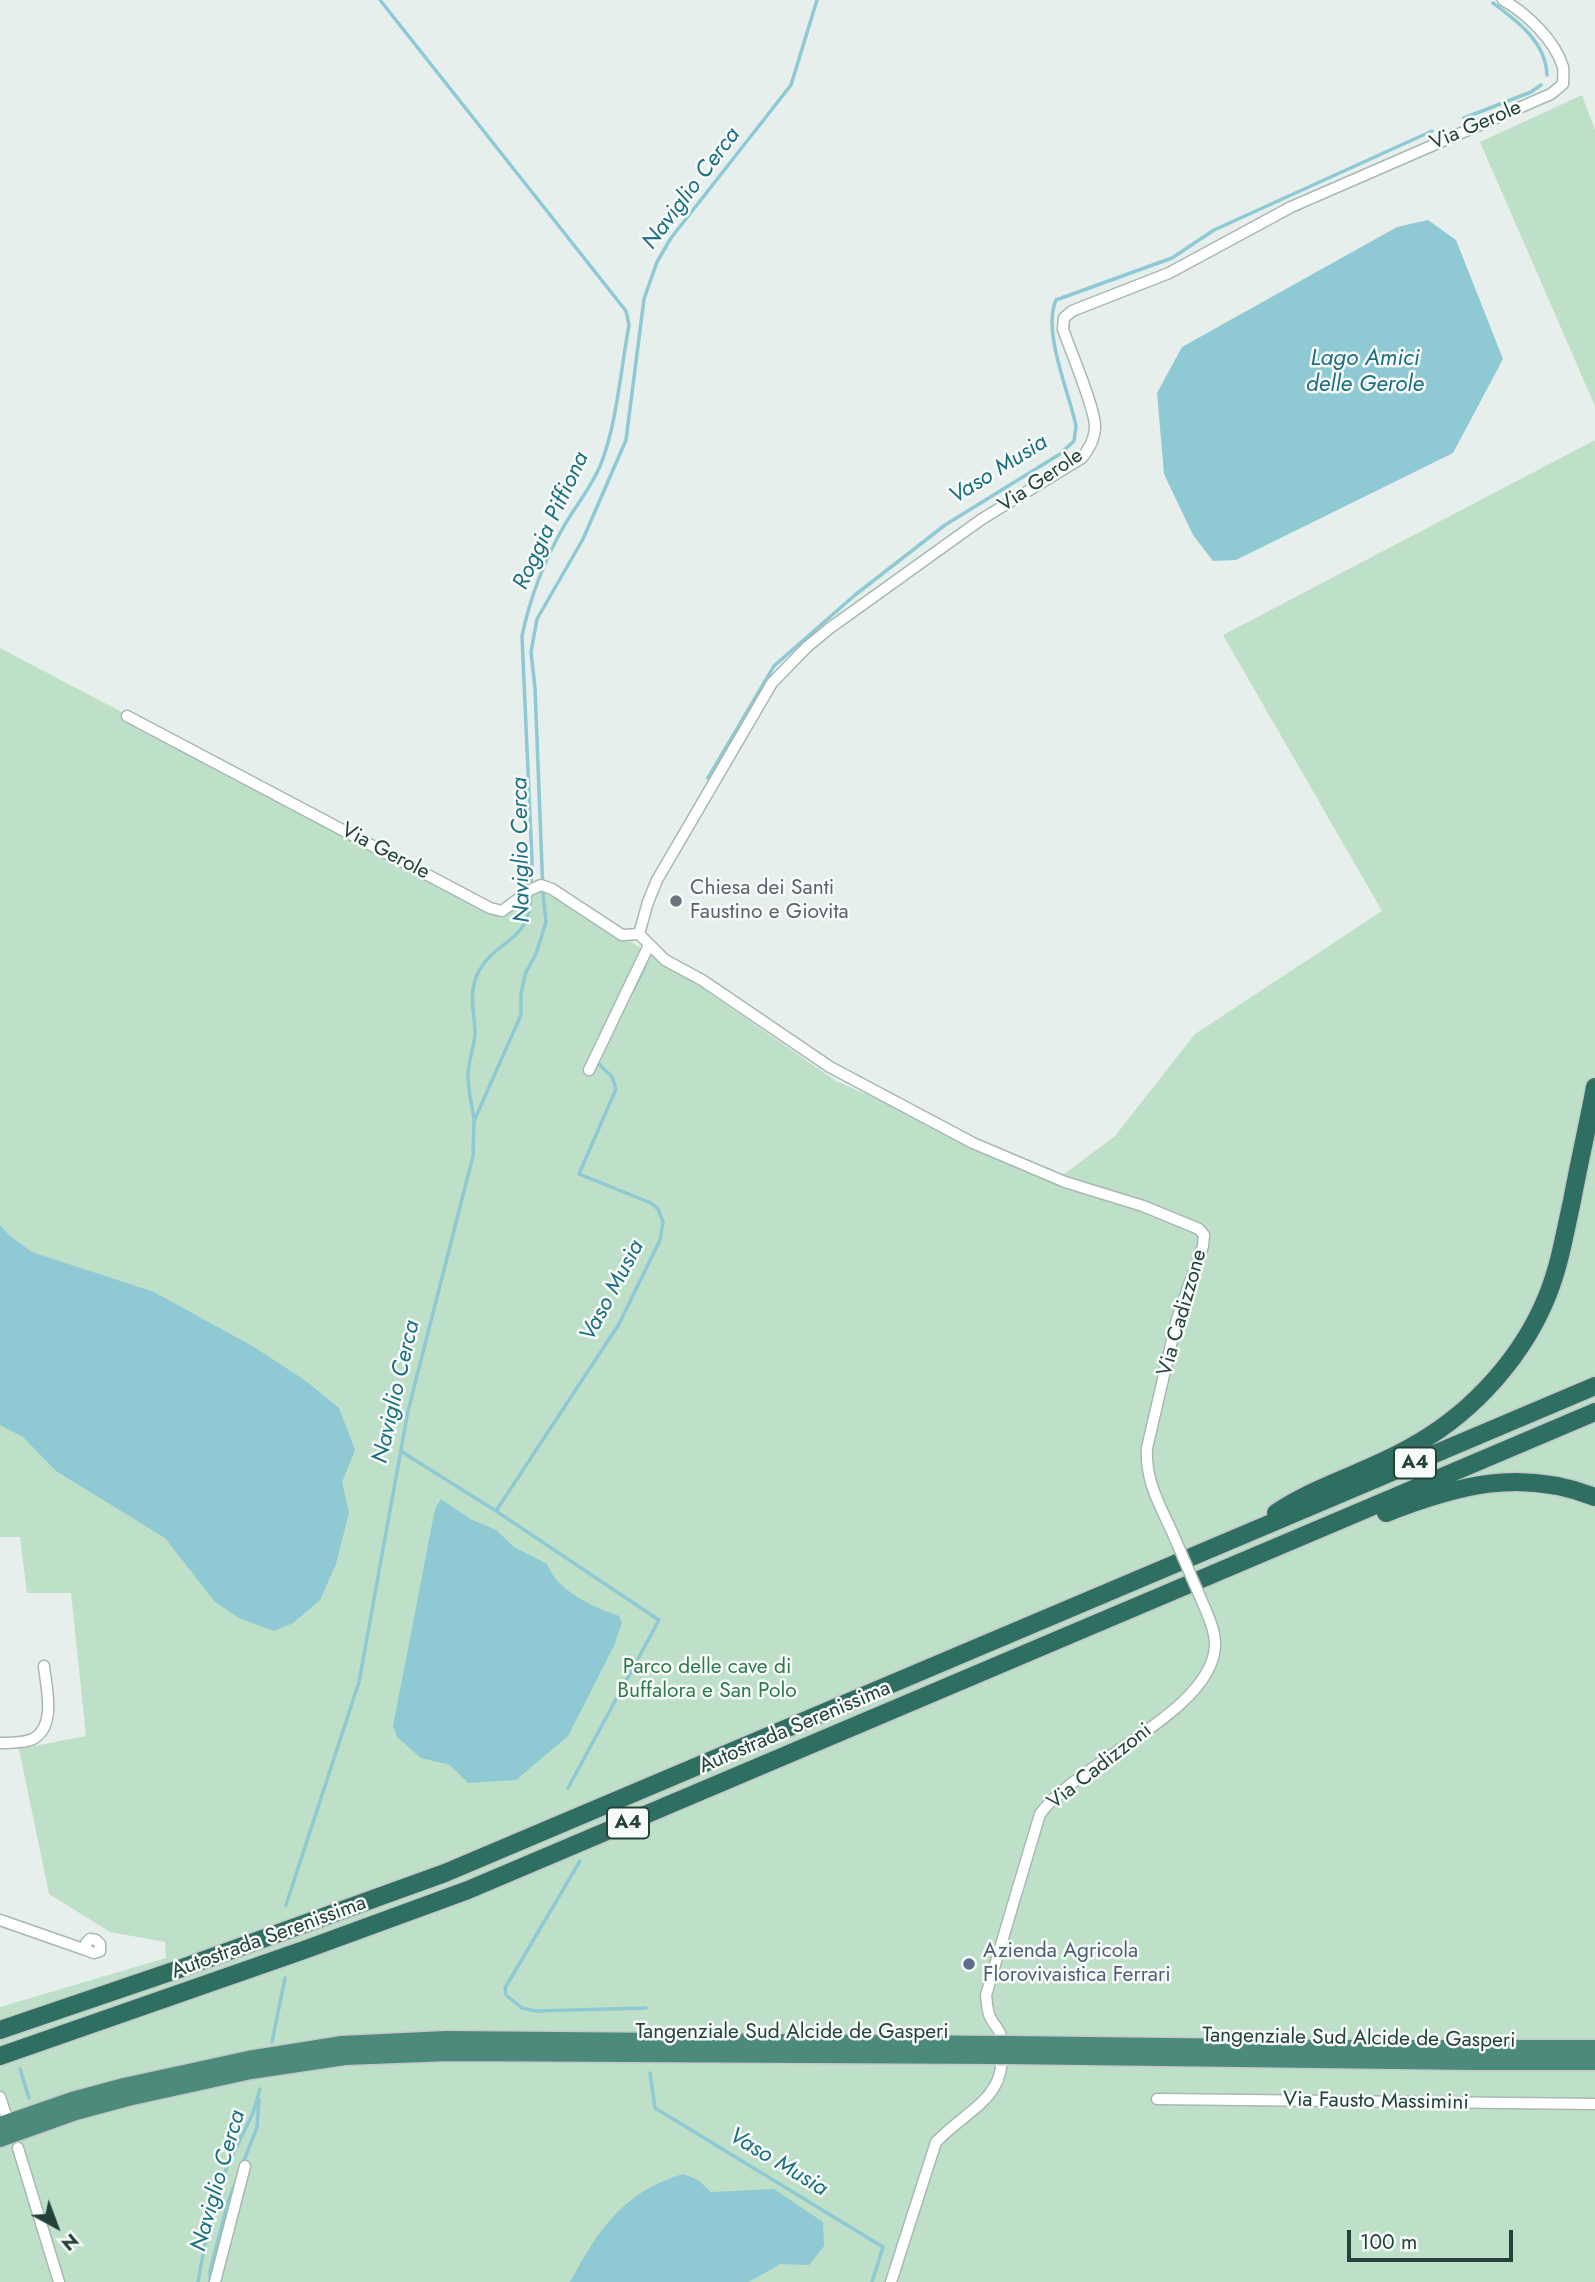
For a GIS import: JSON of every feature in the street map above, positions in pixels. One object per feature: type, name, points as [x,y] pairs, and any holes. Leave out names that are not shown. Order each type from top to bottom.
[{"type":"highway","points":[[1235,1540],[1309,1493],[1418,1443],[1474,1401],[1510,1360],[1534,1324],[1560,1259],[1595,1087]]},
{"type":"highway","name":"Autostrada Serenissima","points":[[0,2030],[445,1873],[1595,1386]]},
{"type":"highway","name":"Autostrada Serenissima","points":[[0,2056],[304,1950],[468,1889],[1595,1412]]},
{"type":"highway","points":[[1244,1562],[1306,1544],[1438,1493],[1470,1485],[1506,1482],[1550,1484],[1595,1497]]},
{"type":"highway","name":"Tangenziale Sud Alcide de Gasperi","points":[[3,2120],[124,2086],[248,2059],[319,2047],[446,2039],[1595,2062]]},
{"type":"highway","name":"Tangenziale Sud Alcide de Gasperi","points":[[0,2139],[76,2112],[128,2098],[251,2071],[345,2057],[449,2053],[1595,2048]]},
{"type":"street","name":"Via Gerole","points":[[127,716],[490,908],[502,911],[541,885],[552,889],[622,935],[639,934],[657,880],[772,683],[830,628],[982,519],[1082,458],[1091,445],[1095,426],[1092,411],[1063,329],[1064,318],[1072,311],[1169,273],[1291,206],[1551,94],[1563,84],[1563,67],[1532,20],[1503,0]]},
{"type":"street","points":[[589,1070],[649,945],[639,934]]},
{"type":"street","name":"Via Cadizzone","points":[[649,945],[665,960],[702,980],[830,1067],[973,1143],[1065,1182],[1192,1224],[1203,1235],[1203,1246],[1177,1319],[1147,1448],[1146,1468],[1151,1486],[1173,1534]]},
{"type":"street","name":"Via Cadizzoni","points":[[891,2282],[936,2141],[976,2109],[995,2089],[1002,2066],[1000,2032],[988,2015],[986,1995],[1040,1814],[1064,1789],[1150,1728],[1184,1700],[1207,1671],[1215,1646],[1212,1626],[1173,1534]]},
{"type":"street","points":[[0,1743],[32,1740],[42,1732],[48,1712],[44,1666]]},
{"type":"street","points":[[0,1920],[86,1950]]},
{"type":"street","points":[[0,2097],[3,2120]]},
{"type":"street","name":"Via Fausto Massimini","points":[[1157,2099],[1595,2104]]},
{"type":"street","points":[[18,2148],[58,2282]]},
{"type":"street","points":[[215,2282],[245,2166]]},
{"type":"green space","points":[[1582,95],[1595,130],[1595,406],[1480,142]]},
{"type":"green space","name":"Parco delle cave di Buffalora e San Polo","points":[[1595,440],[1595,2282],[0,2282],[0,2007],[166,1958],[165,1942],[110,1932],[49,1894],[19,1749],[86,1736],[71,1593],[27,1593],[20,1537],[0,1537],[0,648],[382,849],[505,910],[536,886],[550,889],[699,986],[836,1081],[1059,1178],[1115,1136],[1195,1034],[1382,911],[1223,635]]},
{"type":"water","name":"Lago Amici delle Gerole","points":[[1428,220],[1456,240],[1503,359],[1453,453],[1236,560],[1213,561],[1193,535],[1164,474],[1157,393],[1182,347],[1397,227]]},
{"type":"water","points":[[0,1225],[32,1252],[154,1292],[254,1347],[306,1381],[339,1408],[355,1450],[342,1482],[349,1513],[336,1564],[320,1600],[293,1623],[274,1631],[241,1619],[215,1602],[165,1538],[56,1471],[23,1437],[0,1425]]},
{"type":"water","points":[[441,1499],[470,1519],[496,1530],[514,1547],[547,1564],[552,1574],[567,1590],[587,1603],[619,1616],[622,1623],[614,1646],[568,1736],[516,1780],[468,1783],[450,1765],[421,1758],[397,1737],[393,1726],[435,1509]]},
{"type":"water","points":[[683,2174],[698,2180],[711,2192],[774,2189],[823,2222],[824,2246],[809,2265],[781,2264],[748,2282],[570,2282],[591,2246],[615,2215],[644,2191]]},
{"type":"waterway","name":"Roggia Piffiona","points":[[380,0],[626,311],[629,325],[615,412],[602,461],[551,552],[534,593],[522,636],[531,886]]},
{"type":"waterway","name":"Naviglio Cerca","points":[[286,1905],[359,1682],[408,1411],[473,1156],[474,1121],[521,1015],[521,993],[526,972],[536,954],[546,922],[531,652],[537,619],[583,539],[626,440],[644,299],[657,262],[671,238],[791,85],[817,0]]},
{"type":"waterway","name":"Vaso Musia","points":[[1493,3],[1536,42],[1542,52],[1547,75]]},
{"type":"waterway","name":"Vaso Musia","points":[[1464,118],[1531,92],[1541,85]]},
{"type":"waterway","name":"Vaso Musia","points":[[708,778],[774,666],[855,595],[945,525],[1060,454],[1074,441],[1076,426],[1054,345],[1052,328],[1056,300],[1172,258],[1214,230],[1432,131]]},
{"type":"waterway","name":"Roggia Piffiona","points":[[474,1119],[468,1076],[475,1034],[472,997],[474,982],[484,963],[518,933],[524,924],[531,894]]},
{"type":"waterway","name":"Vaso Musia","points":[[633,990],[644,968]]},
{"type":"waterway","name":"Vaso Musia","points":[[568,1788],[659,1620],[496,1511],[619,1324],[660,1240],[663,1222],[658,1209],[651,1203],[579,1174],[616,1089],[612,1077],[597,1062]]},
{"type":"waterway","name":"Vaso Musia","points":[[402,1452],[496,1511]]},
{"type":"waterway","name":"Vaso Musia","points":[[580,1861],[505,1988],[506,1995],[522,2008],[535,2011],[646,2008]]},
{"type":"waterway","name":"Naviglio Cerca","points":[[272,2042],[285,1978]]},
{"type":"waterway","points":[[20,2069],[29,2098]]},
{"type":"waterway","name":"Vaso Musia","points":[[650,2073],[655,2108],[883,2247],[872,2282]]},
{"type":"waterway","points":[[198,2282],[208,2226],[227,2166],[253,2113],[260,2089]]},
{"type":"waterway","name":"Naviglio Cerca","points":[[210,2282],[210,2271],[228,2202],[257,2127],[259,2099]]},
{"type":"place","name":"Chiesa dei Santi Faustino e Giovita","points":[[676,901]]},
{"type":"place","name":"Azienda Agricola Florovivaistica Ferrari","points":[[969,1964]]}]
